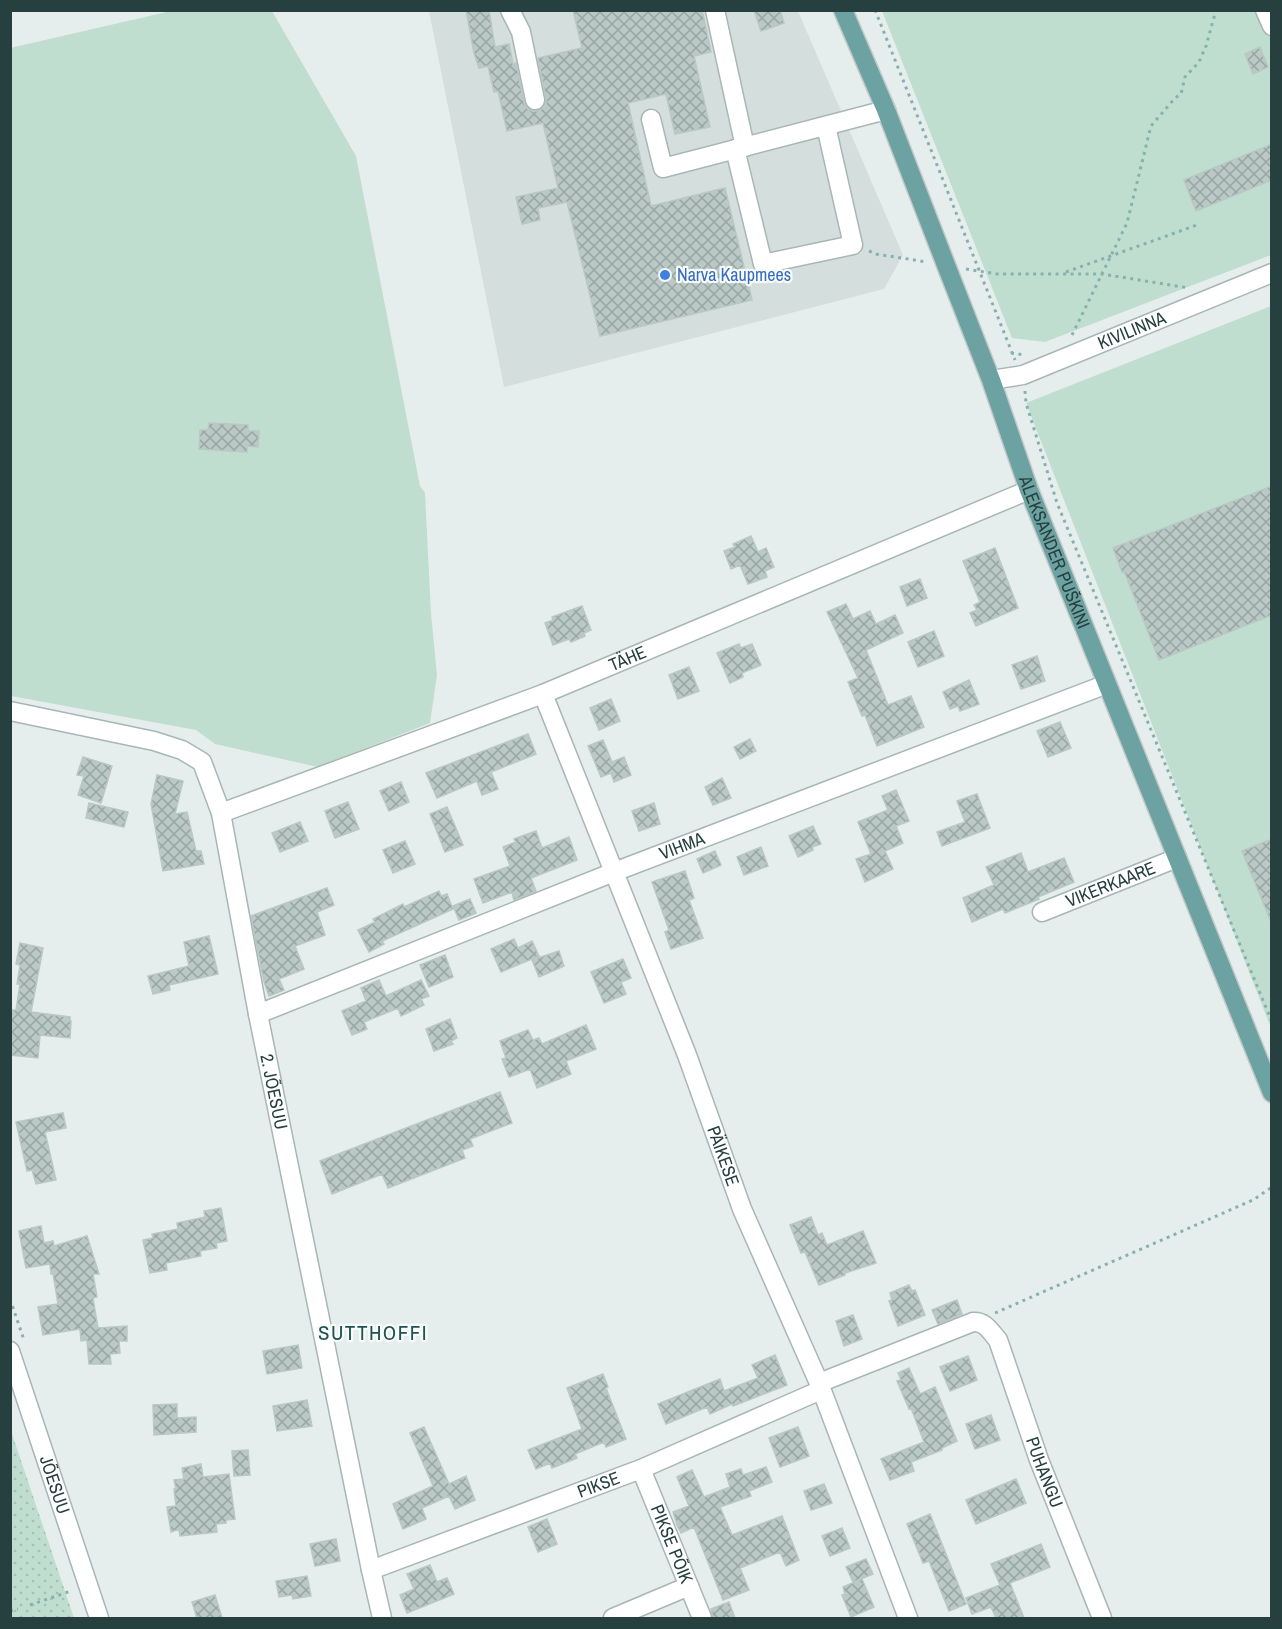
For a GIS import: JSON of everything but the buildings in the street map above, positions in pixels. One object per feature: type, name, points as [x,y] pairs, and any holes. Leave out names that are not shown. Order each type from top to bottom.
[{"type":"main road","name":"ALEKSANDER PUŠKINI","points":[[843,10],[886,110],[991,380],[1029,490],[1271,1092]]},
{"type":"street","points":[[510,10],[521,32],[535,100]]},
{"type":"street","points":[[715,10],[763,264],[853,245],[826,126]]},
{"type":"street","points":[[1266,10],[1272,26]]},
{"type":"street","points":[[651,119],[663,168],[886,110]]},
{"type":"street","name":"KIVILINNA","points":[[991,380],[1023,375],[1272,273]]},
{"type":"street","name":"TÄHE","points":[[221,813],[543,694],[1029,490]]},
{"type":"street","name":"VIHMA","points":[[258,1014],[614,872],[1107,684]]},
{"type":"street","name":"PÄIKESE","points":[[543,694],[687,1055],[742,1209],[820,1386],[908,1618]]},
{"type":"street","name":"2. JÕESUU","points":[[10,711],[154,741],[182,750],[202,762],[221,813],[258,1014],[382,1618]]},
{"type":"street","name":"VIKERKAARE","points":[[1042,912],[1177,858]]},
{"type":"street","name":"PIKSE","points":[[371,1570],[641,1469],[820,1386],[973,1322],[980,1321],[986,1326]]},
{"type":"street","name":"PUHANGU","points":[[986,1326],[998,1340],[1039,1460],[1102,1618]]},
{"type":"street","name":"JÕESUU","points":[[10,1351],[99,1618]]},
{"type":"street","name":"PIKSE PÕIK","points":[[641,1469],[702,1618]]},
{"type":"street","points":[[613,1618],[689,1586]]},
{"type":"path","points":[[875,10],[1011,353],[1023,375],[1026,403],[1057,503],[1272,1022]]},
{"type":"path","points":[[1070,339],[1127,223],[1151,126],[1181,94],[1185,77],[1199,62],[1216,10]]},
{"type":"path","points":[[1062,274],[1197,225]]},
{"type":"path","points":[[853,245],[876,254],[979,272],[1102,274],[1197,289]]},
{"type":"path","points":[[1266,1009],[1272,1013]]},
{"type":"path","points":[[986,1326],[988,1316],[1253,1200],[1272,1187]]},
{"type":"path","points":[[30,1605],[88,1585]]},
{"type":"path","points":[[10,1611],[18,1609]]},
{"type":"shaded area","points":[[429,11],[798,11],[903,255],[884,289],[504,387]]},
{"type":"green space","points":[[171,11],[272,11],[356,156],[420,486],[425,493],[431,613],[437,675],[430,723],[318,767],[215,744],[196,730],[11,696],[10,48]]},
{"type":"green space","points":[[882,11],[1271,11],[1271,255],[1045,342],[1012,338]]},
{"type":"green space","points":[[1271,306],[1271,1028],[1026,403]]},
{"type":"green space","points":[[11,1431],[74,1618],[11,1618]]},
{"type":"place","name":"Narva Kaupmees","points":[[665,275]]},
{"type":"district","name":"SUTTHOFFI","points":[[373,1333]]}]
